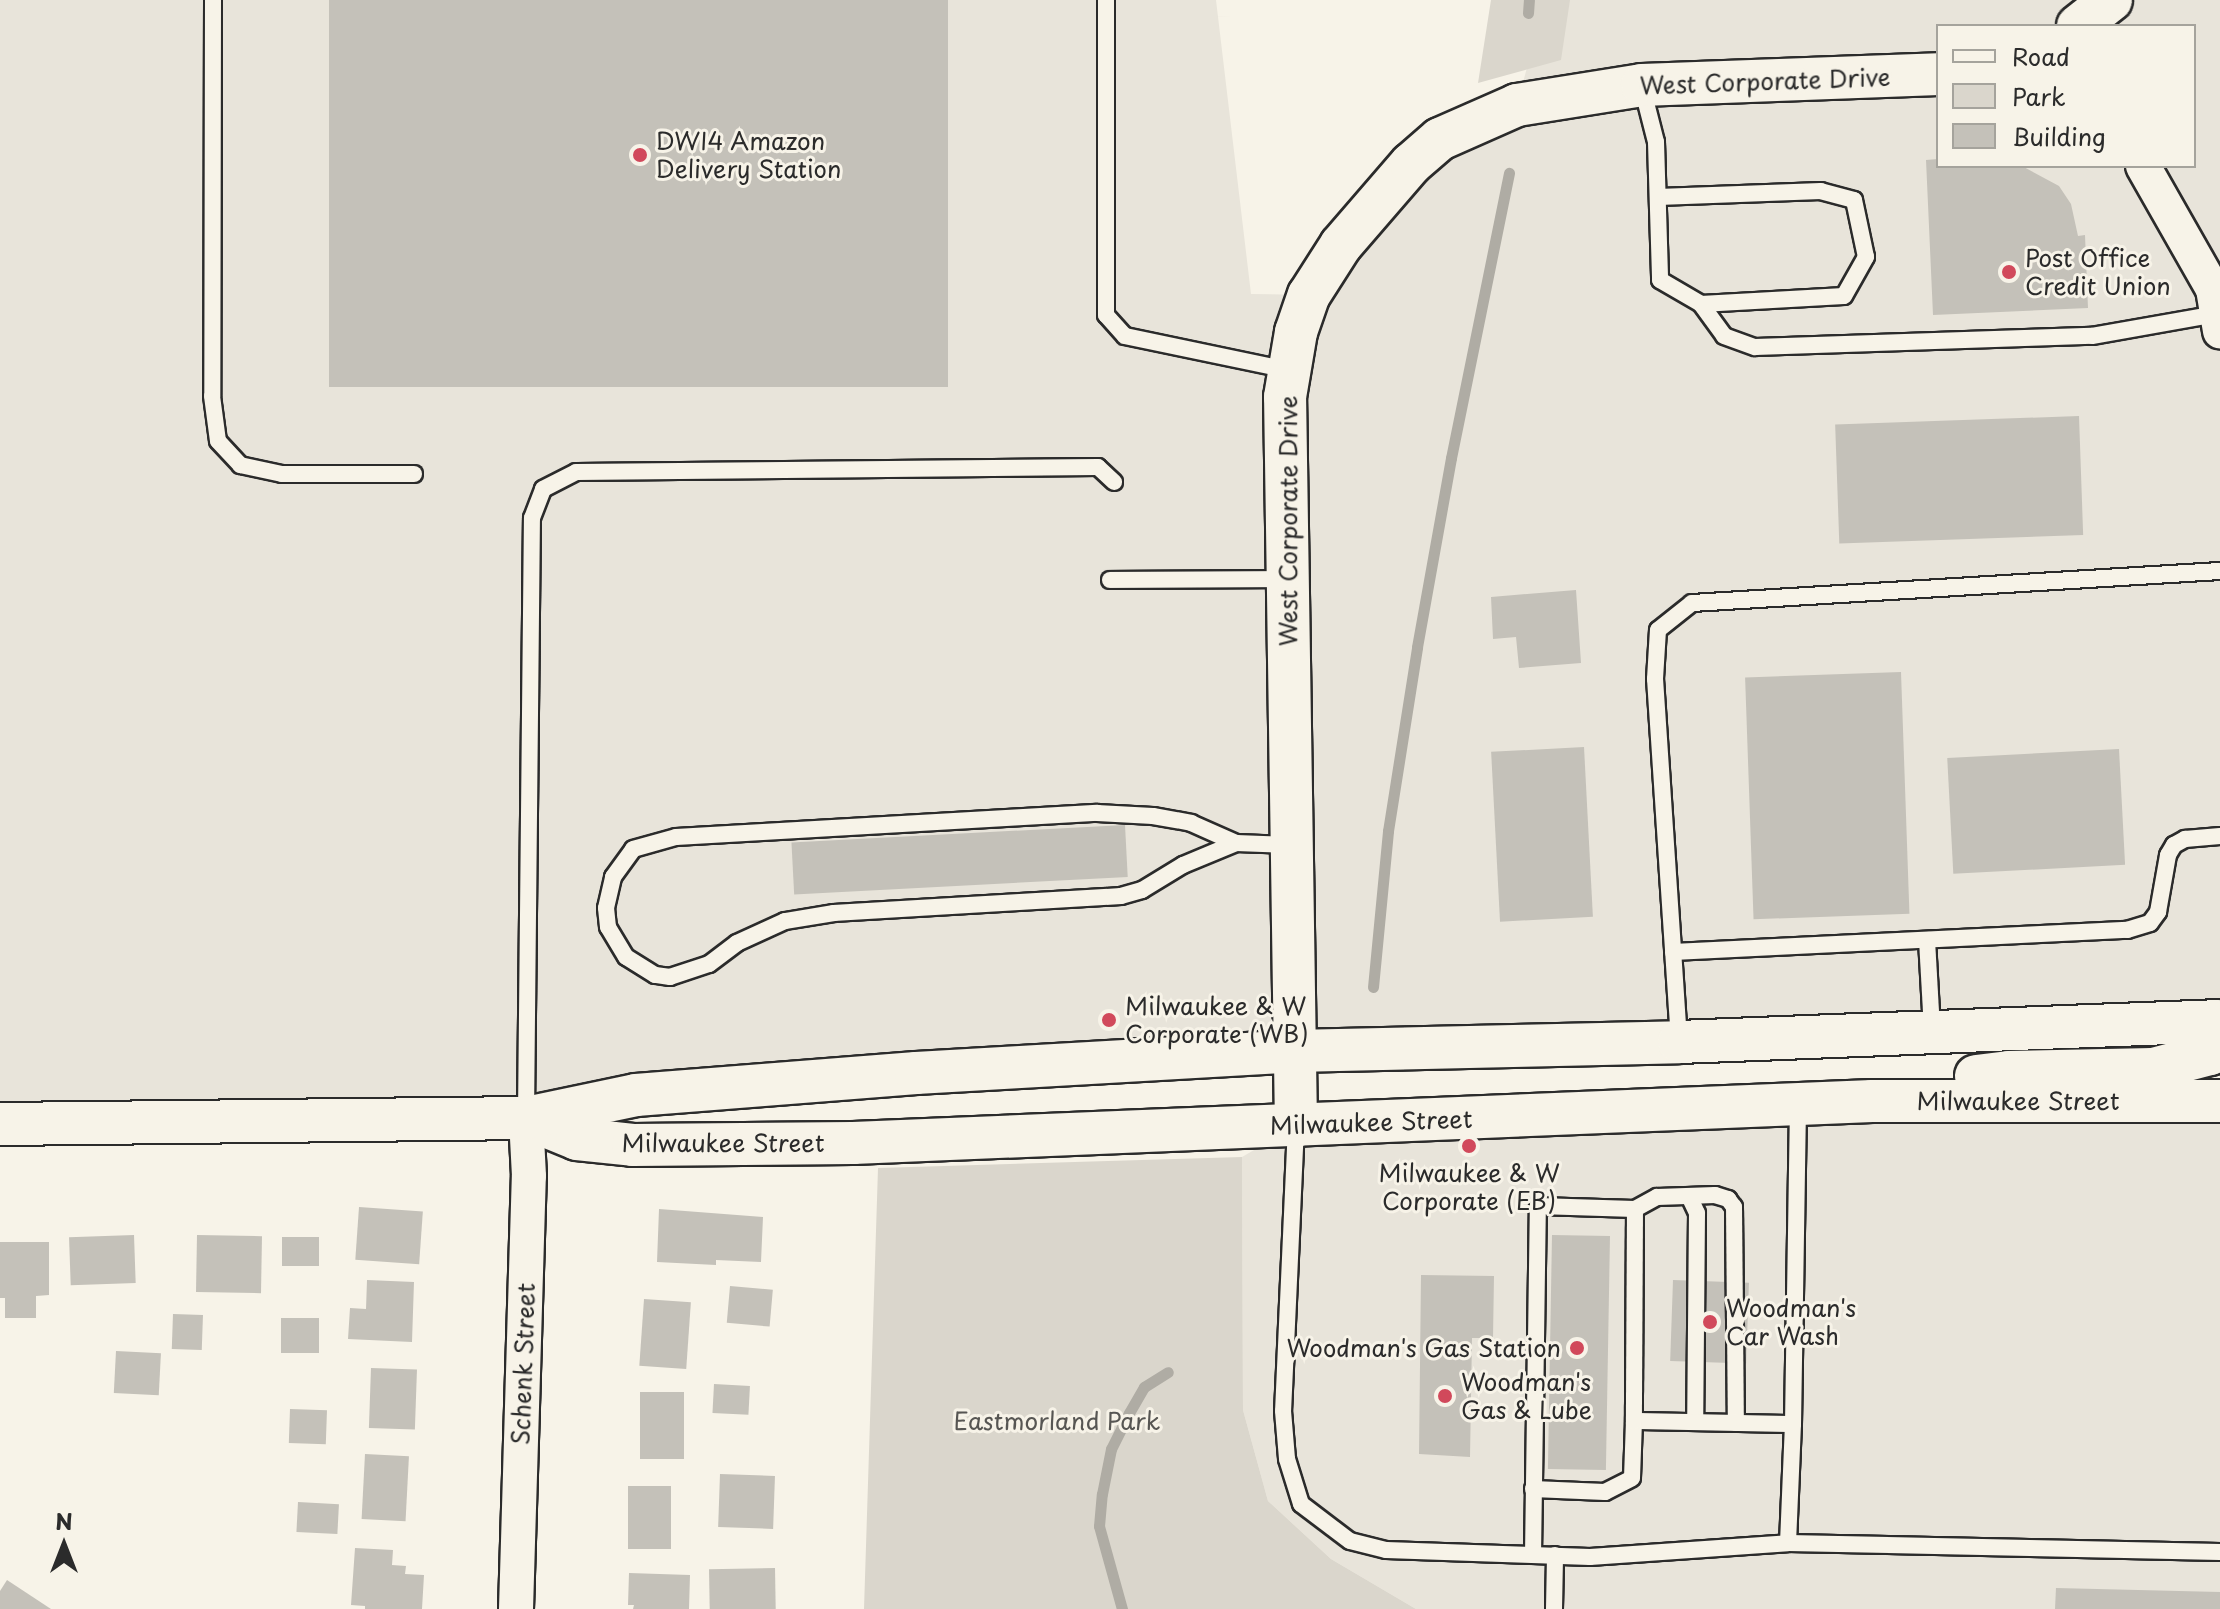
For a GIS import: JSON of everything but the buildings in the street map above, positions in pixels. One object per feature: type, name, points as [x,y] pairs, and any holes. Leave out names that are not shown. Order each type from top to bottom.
[{"type":"street","points":[[2081,24],[2111,0]]},
{"type":"street","name":"West Corporate Drive","points":[[1296,1126],[1285,397],[1296,332],[1309,295],[1341,245],[1411,164],[1440,139],[1517,105],[1642,85],[1936,74]]},
{"type":"street","points":[[2144,168],[2213,289],[2219,322]]},
{"type":"street","name":"Milwaukee Street","points":[[0,1124],[526,1118],[636,1095],[916,1073],[1294,1051],[1679,1042],[2220,1021]]},
{"type":"street","points":[[1816,1103],[2009,1072],[2153,1069],[2210,1054],[2220,1045]]},
{"type":"street","name":"Milwaukee Street","points":[[526,1118],[577,1139],[633,1145],[853,1143],[1816,1103],[2220,1101]]},
{"type":"street","name":"Schenk Street","points":[[516,1609],[529,1176],[526,1118]]},
{"type":"lane","points":[[213,0],[212,396],[218,441],[240,465],[282,474],[414,474]]},
{"type":"lane","points":[[1106,0],[1106,315],[1125,336],[1290,371]]},
{"type":"lane","points":[[1642,85],[1656,142],[1660,280],[1701,304],[1724,336],[1755,347],[2092,336],[2219,322]]},
{"type":"lane","points":[[1658,197],[1821,191],[1854,200],[1866,257],[1844,296],[1701,304]]},
{"type":"lane","points":[[526,1118],[532,518],[543,489],[576,472],[1098,467],[1114,482]]},
{"type":"lane","points":[[1679,1042],[1655,679],[1658,630],[1692,603],[2220,571]]},
{"type":"lane","points":[[1110,580],[1287,579]]},
{"type":"lane","points":[[1236,843],[1183,865],[1142,890],[1121,896],[834,913],[785,921],[737,943],[709,964],[670,977],[655,975],[626,957],[608,927],[606,908],[613,877],[633,849],[676,837],[1097,813],[1191,823],[1236,843],[1290,845]]},
{"type":"lane","points":[[1673,952],[2127,930],[2150,923],[2158,912],[2168,855],[2174,845],[2185,839],[2220,836]]},
{"type":"lane","points":[[1927,940],[1932,1032]]},
{"type":"lane","points":[[1788,1543],[1793,1424],[1816,1103]]},
{"type":"lane","points":[[1296,1126],[1283,1411],[1287,1459],[1301,1504],[1350,1541],[1386,1550],[1590,1557],[1788,1543],[2220,1552]]},
{"type":"lane","points":[[1533,1555],[1538,1206],[1635,1209],[1657,1197],[1715,1195],[1728,1199],[1737,1215],[1736,1423]]},
{"type":"lane","points":[[1689,1196],[1697,1213],[1695,1422]]},
{"type":"lane","points":[[1533,1489],[1605,1492],[1632,1478],[1635,1209]]},
{"type":"lane","points":[[1634,1421],[1793,1424]]},
{"type":"lane","points":[[1554,1609],[1555,1555]]},
{"type":"shaded area","points":[[0,0],[1216,0],[1251,294],[1308,295],[1411,164],[1517,105],[1545,0],[2220,0],[2220,1021],[0,1124]]},
{"type":"shaded area","points":[[2220,1102],[2220,1609],[1416,1609],[1331,1559],[1268,1501],[1243,1410],[1242,1157],[1296,1126]]},
{"type":"green space","points":[[1491,0],[1570,0],[1561,60],[1478,83]]},
{"type":"green space","name":"Eastmorland Park","points":[[1242,1157],[1243,1410],[1268,1501],[1331,1559],[1416,1609],[864,1609],[878,1168]]},
{"type":"waterway","points":[[1528,13],[1529,0]]},
{"type":"waterway","points":[[1373,987],[1388,831],[1417,647],[1451,458],[1509,173]]},
{"type":"waterway","points":[[1122,1609],[1099,1526],[1102,1494],[1111,1449],[1129,1413],[1144,1387],[1168,1372]]},
{"type":"place","name":"DWI4 Amazon Delivery Station","points":[[640,155]]},
{"type":"place","name":"Post Office Credit Union","points":[[2009,272]]},
{"type":"place","name":"Milwaukee & W Corporate (WB)","points":[[1109,1020]]},
{"type":"place","name":"Milwaukee & W Corporate (EB)","points":[[1469,1146]]},
{"type":"place","name":"Woodman's Car Wash","points":[[1710,1322]]},
{"type":"place","name":"Woodman's Gas Station","points":[[1577,1348]]},
{"type":"place","name":"Woodman's Gas & Lube","points":[[1445,1396]]}]
